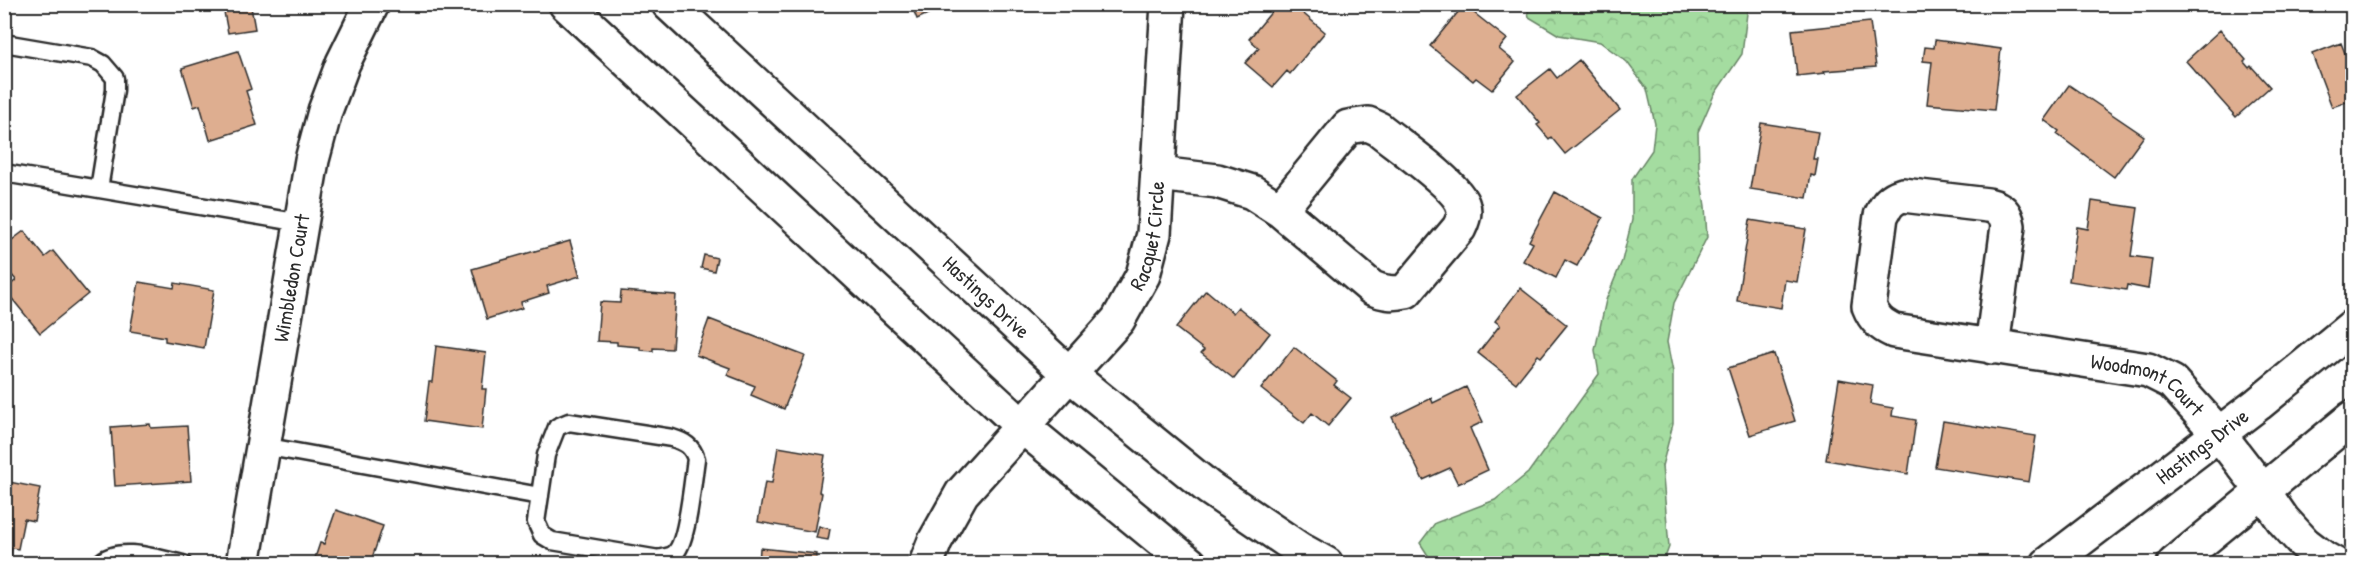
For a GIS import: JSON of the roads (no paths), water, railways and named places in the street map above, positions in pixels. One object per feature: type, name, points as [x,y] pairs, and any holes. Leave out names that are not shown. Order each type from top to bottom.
[{"type":"street","name":"Wimbledon Court","points":[[243,564],[312,160],[325,111],[343,63],[372,4]]},
{"type":"street","points":[[566,4],[1022,426],[1190,564]]},
{"type":"street","name":"Hastings Drive","points":[[669,4],[1069,374],[1209,488],[1299,549],[1326,564]]},
{"type":"street","name":"Racquet Circle","points":[[926,564],[935,541],[962,493],[1118,320],[1143,275],[1154,234],[1168,4]]},
{"type":"street","points":[[1159,174],[1217,181],[1252,192],[1280,210],[1372,288],[1385,294],[1406,291],[1459,228],[1464,206],[1455,191],[1379,129],[1368,123],[1348,127],[1280,210]]},
{"type":"street","name":"Woodmont Court","points":[[1992,347],[2008,226],[2006,216],[1998,208],[1988,205],[1903,195],[1893,198],[1881,216],[1869,306],[1873,316],[1882,326],[1893,331],[1992,347],[2148,370],[2172,382],[2219,434],[2283,520],[2304,543],[2334,564]]},
{"type":"street","name":"Hastings Drive","points":[[2048,564],[2219,434],[2352,327]]},
{"type":"street","points":[[2174,564],[2352,418]]},
{"type":"lane","points":[[4,43],[92,58],[110,70],[115,78],[115,90],[99,189]]},
{"type":"lane","points":[[4,173],[301,223]]},
{"type":"lane","points":[[569,422],[672,438],[684,442],[693,449],[696,459],[682,544],[670,556],[659,559],[552,541],[542,535],[536,522],[540,496],[550,440],[557,427],[569,422]]},
{"type":"lane","points":[[263,446],[540,496]]},
{"type":"lane","points":[[99,564],[104,558],[115,553],[183,564]]}]
